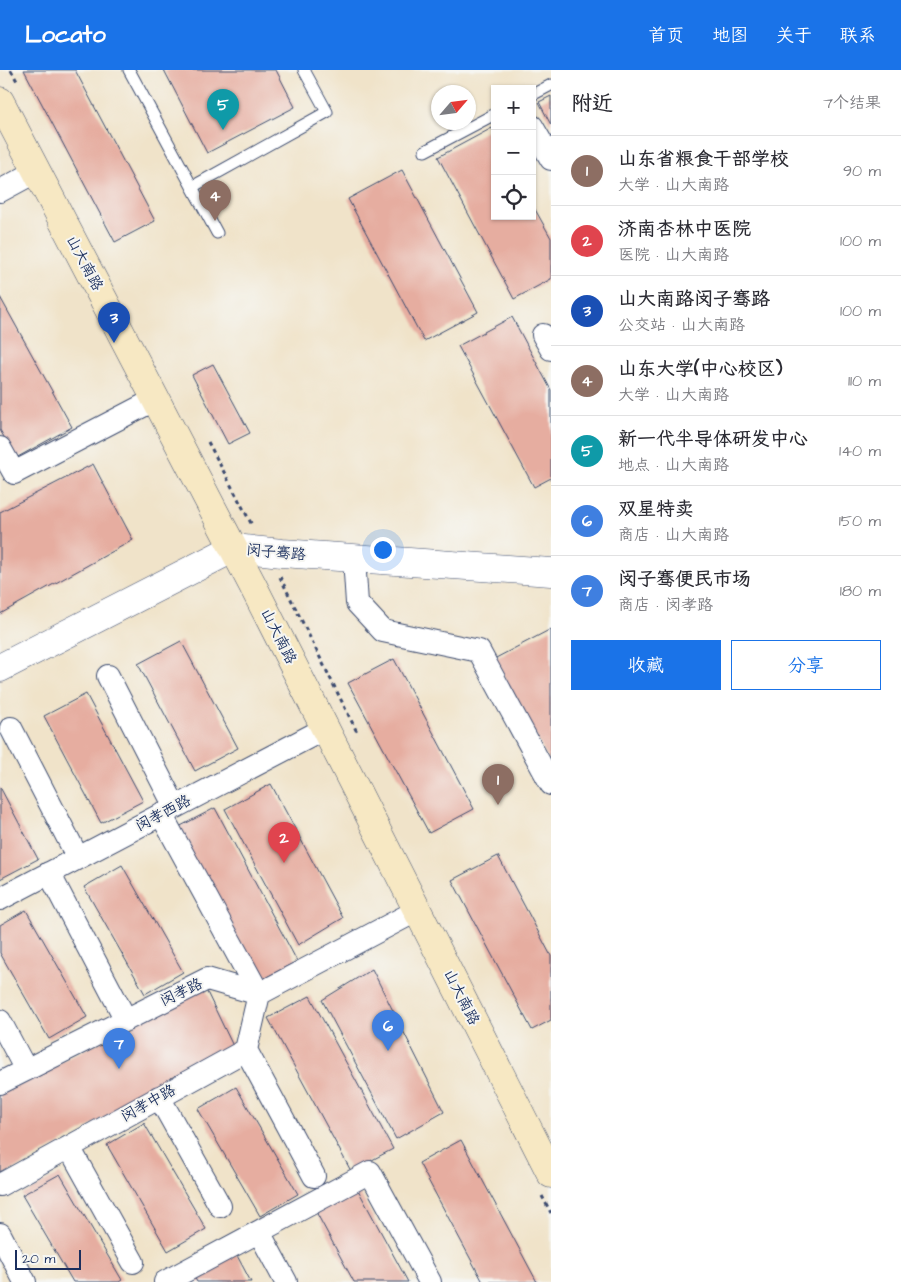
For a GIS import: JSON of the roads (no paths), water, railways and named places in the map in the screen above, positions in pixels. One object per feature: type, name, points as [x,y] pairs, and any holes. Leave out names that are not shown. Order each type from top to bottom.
[{"type":"main road","name":"山大南路","points":[[0,101],[234,548],[551,1174]]},
{"type":"street","points":[[534,130],[551,159]]},
{"type":"street","points":[[0,191],[37,171]]},
{"type":"street","points":[[0,448],[14,473],[156,399]]},
{"type":"street","name":"闵子骞路","points":[[0,668],[234,548],[551,572]]},
{"type":"street","points":[[354,558],[357,603],[383,631],[479,651],[551,784]]},
{"type":"street","points":[[108,676],[168,811],[259,994],[246,1050],[314,1176]]},
{"type":"street","points":[[11,728],[78,858]]},
{"type":"street","name":"闵孝西路","points":[[0,899],[326,728]]},
{"type":"street","points":[[49,873],[126,1020]]},
{"type":"street","points":[[259,994],[418,910]]},
{"type":"street","name":"闵孝路","points":[[0,1083],[207,979],[259,994]]},
{"type":"street","points":[[0,1021],[26,1070]]},
{"type":"street","name":"闵孝中路","points":[[0,1185],[246,1050]]},
{"type":"street","points":[[159,1097],[220,1206]]},
{"type":"street","points":[[69,1147],[133,1262]]},
{"type":"street","points":[[164,1282],[370,1172],[430,1282]]},
{"type":"street","points":[[259,1232],[286,1282]]},
{"type":"street","points":[[0,1234],[25,1282]]},
{"type":"lane","points":[[129,70],[218,233]]},
{"type":"lane","points":[[192,186],[327,112],[304,70]]},
{"type":"lane","points":[[536,93],[551,85]]},
{"type":"lane","points":[[425,151],[491,116]]},
{"type":"place","name":"新一代半导体研发中心","points":[[223,130]]},
{"type":"place","name":"山东大学(中心校区)","points":[[215,221]]},
{"type":"place","name":"山大南路闵子骞路","points":[[114,343]]},
{"type":"place","name":"山东省粮食干部学校","points":[[498,805]]},
{"type":"place","name":"济南杏林中医院","points":[[284,863]]},
{"type":"place","name":"双星特卖","points":[[388,1051]]},
{"type":"place","name":"闵子骞便民市场","points":[[119,1069]]}]
